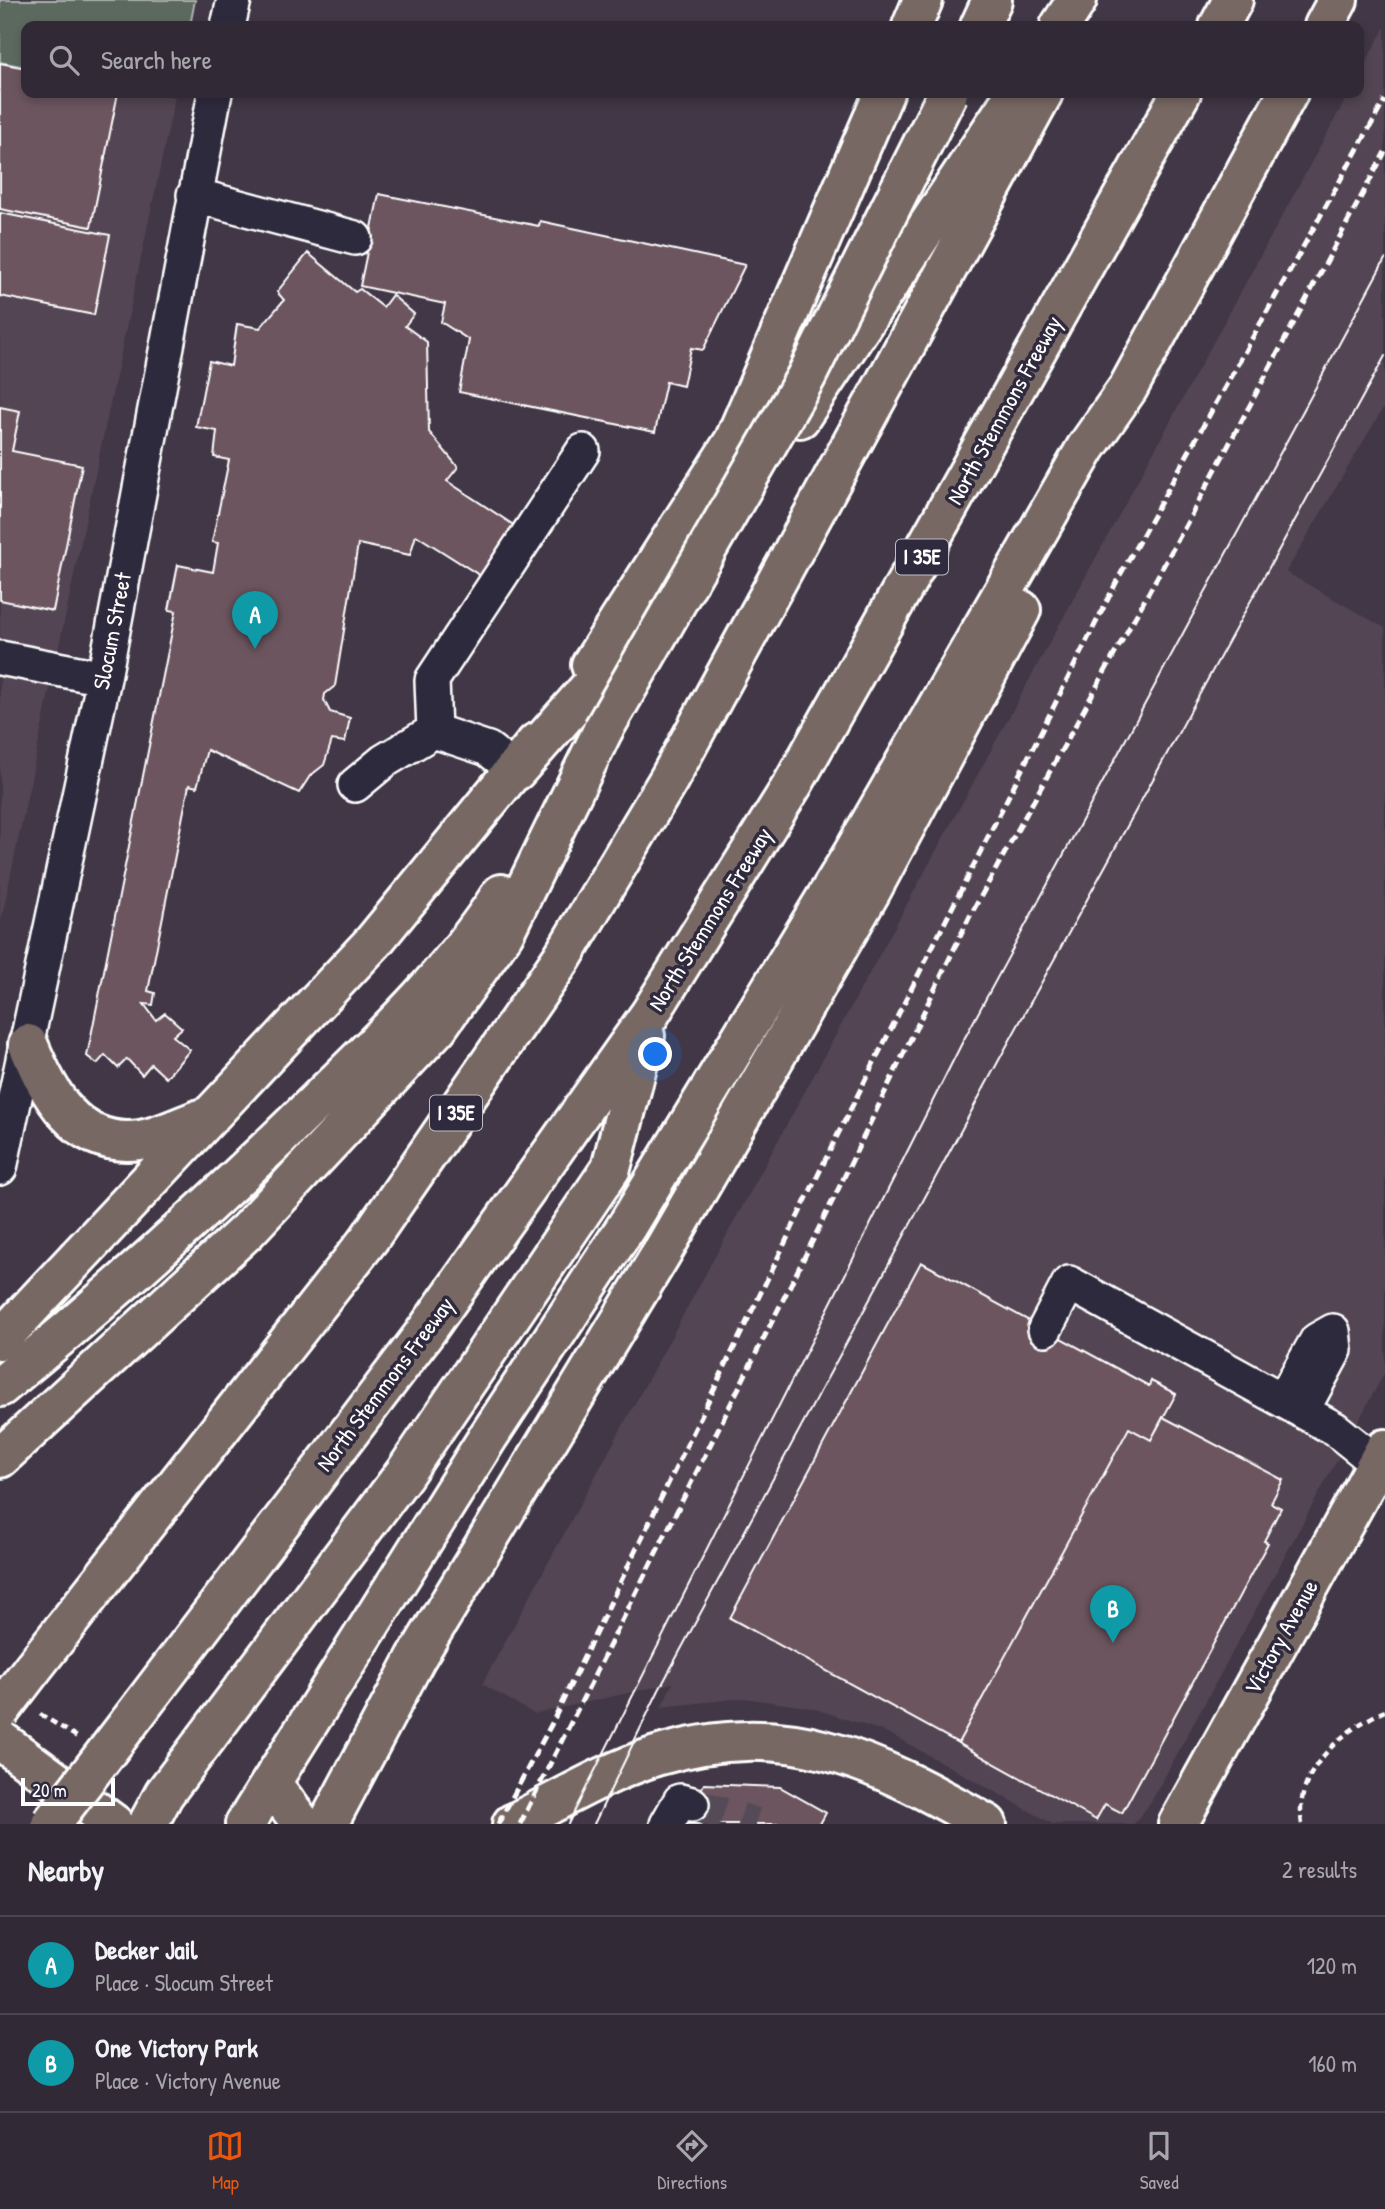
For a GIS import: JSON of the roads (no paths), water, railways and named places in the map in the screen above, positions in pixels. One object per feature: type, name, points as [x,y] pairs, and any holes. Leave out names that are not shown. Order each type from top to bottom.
[{"type":"main road","points":[[914,21],[923,0]]},
{"type":"main road","points":[[982,21],[992,0]]},
{"type":"main road","points":[[1063,21],[1077,0]]},
{"type":"main road","points":[[1082,21],[1094,0]]},
{"type":"main road","points":[[1222,21],[1233,0]]},
{"type":"main road","points":[[516,771],[613,635],[734,441],[882,98]]},
{"type":"main road","points":[[0,1387],[76,1325],[275,1143],[416,1003],[494,904],[603,730],[806,377],[946,98]]},
{"type":"main road","points":[[0,1340],[374,941],[516,771],[719,540],[1013,98]]},
{"type":"main road","name":"I 35E","points":[[0,1711],[369,1239],[562,958],[669,779],[1040,98]]},
{"type":"main road","name":"North Stemmons Freeway","points":[[51,1824],[424,1334],[650,1014],[793,784],[1178,98]]},
{"type":"main road","points":[[245,1824],[488,1437],[628,1224],[852,855],[1086,447],[1128,388],[1285,98]]},
{"type":"main road","points":[[328,1824],[416,1658],[581,1386],[871,891],[1104,456],[1128,388]]},
{"type":"main road","points":[[0,1458],[247,1231],[436,1028],[504,933],[603,730]]},
{"type":"main road","points":[[148,1824],[164,1794],[404,1474],[611,1168],[650,1014]]},
{"type":"main road","points":[[27,1044],[45,1087],[58,1105],[79,1125],[105,1139],[140,1140],[211,1115]]},
{"type":"main road","name":"Victory Avenue","points":[[1178,1824],[1382,1461]]},
{"type":"main road","points":[[0,1740],[114,1824]]},
{"type":"main road","points":[[512,1824],[653,1757],[687,1748],[741,1741],[800,1744],[850,1756],[904,1778],[987,1824]]},
{"type":"main road","points":[[271,1783],[302,1824]]},
{"type":"street","points":[[229,21],[233,0]]},
{"type":"street","name":"Slocum Street","points":[[0,1168],[104,678],[214,98]]},
{"type":"street","points":[[194,195],[355,238]]},
{"type":"street","points":[[434,731],[432,680],[583,451]]},
{"type":"street","points":[[0,657],[104,678]]},
{"type":"street","points":[[355,785],[384,761],[434,731],[488,749],[516,771]]},
{"type":"street","points":[[1045,1329],[1069,1283],[1335,1429],[1382,1461]]},
{"type":"tunnel","points":[[692,1804],[755,1824]]},
{"type":"tram line","points":[[568,1824],[963,1041],[1385,259]]},
{"type":"tram line","points":[[594,1824],[659,1690],[999,1060],[1385,356]]},
{"type":"railway","points":[[498,1824],[551,1725],[833,1144],[1119,577],[1385,100]]},
{"type":"railway","points":[[520,1824],[833,1200],[970,916],[1187,523],[1385,152]]},
{"type":"place","name":"Decker Jail","points":[[255,649]]},
{"type":"place","name":"One Victory Park","points":[[1113,1643]]}]
